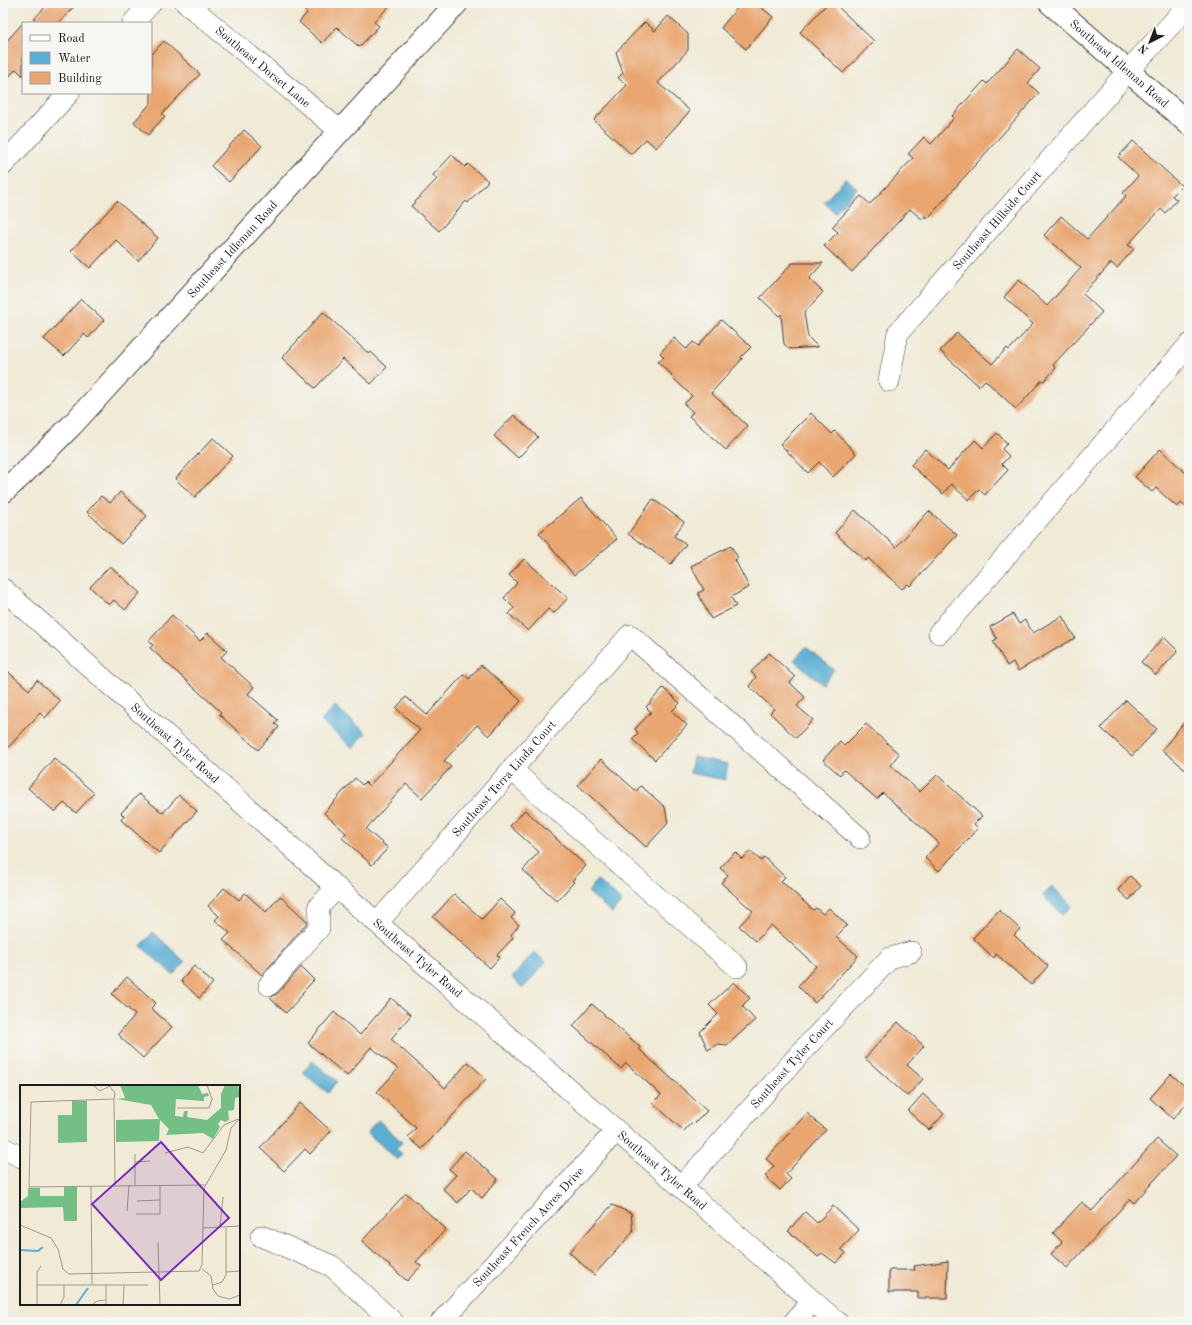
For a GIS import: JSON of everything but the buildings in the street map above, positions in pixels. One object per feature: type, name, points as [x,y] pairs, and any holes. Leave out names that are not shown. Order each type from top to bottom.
[{"type":"main road","name":"Southeast Idleman Road","points":[[3,492],[72,425],[339,130],[457,3]]},
{"type":"main road","name":"Southeast Idleman Road","points":[[1050,3],[1189,124]]},
{"type":"street","points":[[134,22],[151,3]]},
{"type":"street","name":"Southeast Dorset Lane","points":[[186,3],[339,130]]},
{"type":"street","name":"Southeast Hillside Court","points":[[889,381],[898,333],[1128,71],[1189,5]]},
{"type":"street","points":[[3,165],[68,94]]},
{"type":"street","points":[[939,633],[1189,346]]},
{"type":"street","name":"Southeast Tyler Road","points":[[3,589],[337,888],[837,1322]]},
{"type":"street","name":"Southeast Terra Linda Court","points":[[378,922],[630,635],[860,838]]},
{"type":"street","points":[[512,770],[737,967]]},
{"type":"street","points":[[269,985],[319,928],[319,906],[337,888]]},
{"type":"street","name":"Southeast Tyler Court","points":[[681,1187],[806,1047],[890,958],[911,952]]},
{"type":"street","name":"Southeast French Acres Drive","points":[[441,1322],[616,1131]]},
{"type":"street","points":[[3,1148],[20,1156]]},
{"type":"street","points":[[261,1236],[332,1266],[393,1322]]},
{"type":"street","points":[[794,1322],[813,1301]]},
{"type":"water","points":[[846,178],[857,188],[835,213],[824,202]]},
{"type":"water","points":[[806,647],[834,670],[822,684],[794,660]]},
{"type":"water","points":[[335,706],[366,733],[353,748],[321,721]]},
{"type":"water","points":[[693,757],[728,764],[725,780],[690,773]]},
{"type":"water","points":[[597,880],[622,901],[612,913],[588,892]]},
{"type":"water","points":[[1052,886],[1072,906],[1062,915],[1043,896]]},
{"type":"water","points":[[153,932],[185,962],[173,975],[141,946]]},
{"type":"water","points":[[534,952],[546,962],[523,988],[512,978]]},
{"type":"water","points":[[312,1061],[337,1081],[328,1093],[303,1073]]},
{"type":"water","points":[[378,1120],[402,1142],[396,1149],[402,1154],[397,1160],[367,1132]]}]
